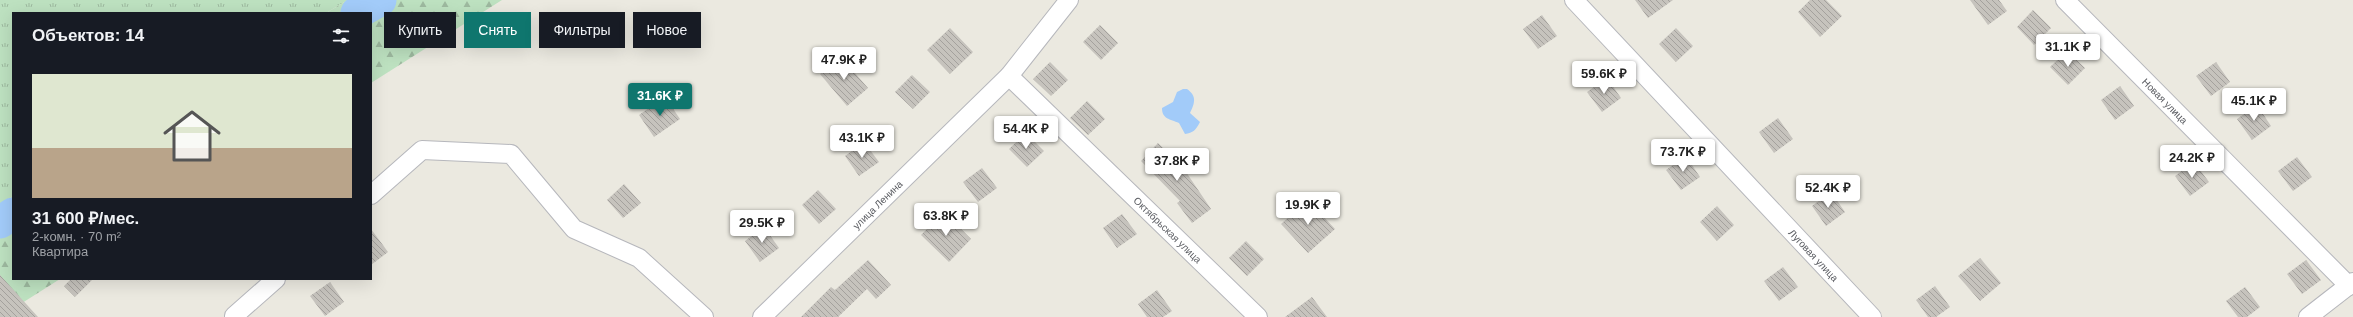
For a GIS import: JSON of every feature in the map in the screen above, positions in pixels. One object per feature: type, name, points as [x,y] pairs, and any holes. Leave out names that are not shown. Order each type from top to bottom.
[{"type":"street","name":"улица Ленина","points":[[762,317],[1009,76],[1069,0]]},
{"type":"street","name":"Луговая улица","points":[[1574,0],[1872,317]]},
{"type":"street","name":"Новая улица","points":[[2065,0],[2351,284]]},
{"type":"street","name":"Октябрьская улица","points":[[1009,76],[1258,317]]},
{"type":"street","points":[[372,194],[422,150],[511,154],[574,230],[639,258],[704,317]]},
{"type":"street","points":[[234,316],[275,280]]},
{"type":"street","points":[[2308,317],[2351,284]]},
{"type":"green space","points":[[0,0],[348,0],[328,12],[12,12],[12,197],[0,204]]},
{"type":"green space","points":[[348,0],[502,0],[483,12],[464,12],[464,24],[456,29],[456,12],[384,12],[384,48],[426,48],[372,82],[372,12],[328,12]]},
{"type":"green space","points":[[12,197],[12,280],[58,280],[0,317],[0,204]]},
{"type":"water","points":[[1187,89],[1194,97],[1194,103],[1190,113],[1200,122],[1194,131],[1185,134],[1179,123],[1165,117],[1162,112],[1162,108],[1173,102],[1177,92]]},
{"type":"building","points":[[1635,0],[1673,0],[1648,18]]},
{"type":"building","points":[[1810,0],[1826,0],[1842,16],[1820,37],[1798,12]]},
{"type":"building","points":[[1970,0],[1999,0],[2007,11],[1988,25]]},
{"type":"building","points":[[2033,10],[2051,28],[2034,45],[2017,27]]},
{"type":"building","points":[[1542,15],[1557,36],[1538,49],[1523,29]]},
{"type":"building","points":[[1100,25],[1118,43],[1101,60],[1083,42]]},
{"type":"building","points":[[950,28],[973,52],[950,74],[927,50]]},
{"type":"building","points":[[1676,28],[1693,46],[1676,62],[1659,44]]},
{"type":"building","points":[[2067,51],[2085,68],[2068,85],[2050,67]]},
{"type":"building","points":[[841,57],[868,88],[847,106],[820,74]]},
{"type":"building","points":[[1050,62],[1068,80],[1051,96],[1033,79]]},
{"type":"building","points":[[2216,62],[2230,82],[2211,96],[2196,76]]},
{"type":"building","points":[[912,75],[930,92],[913,109],[895,92]]},
{"type":"building","points":[[1607,78],[1621,98],[1602,112],[1587,92]]},
{"type":"building","points":[[2120,86],[2134,106],[2115,120],[2101,100]]},
{"type":"building","points":[[665,97],[680,119],[654,137],[639,115]]},
{"type":"building","points":[[1087,101],[1105,119],[1088,135],[1070,118]]},
{"type":"building","points":[[2257,105],[2271,126],[2252,140],[2237,119]]},
{"type":"building","points":[[1778,118],[1793,139],[1774,153],[1759,132]]},
{"type":"building","points":[[1026,133],[1044,151],[1027,167],[1009,149]]},
{"type":"building","points":[[864,142],[879,162],[859,176],[845,156]]},
{"type":"building","points":[[1158,143],[1184,169],[1211,209],[1192,223],[1177,203],[1180,201],[1141,161]]},
{"type":"building","points":[[1686,156],[1700,177],[1681,190],[1666,170]]},
{"type":"building","points":[[2297,157],[2312,177],[2293,191],[2278,171]]},
{"type":"building","points":[[2194,162],[2209,182],[2190,196],[2175,176]]},
{"type":"building","points":[[982,168],[997,188],[978,202],[963,182]]},
{"type":"building","points":[[624,184],[641,203],[623,218],[607,200]]},
{"type":"building","points":[[818,190],[836,209],[819,224],[802,205]]},
{"type":"building","points":[[1831,192],[1845,212],[1826,226],[1812,206]]},
{"type":"building","points":[[1308,200],[1335,229],[1308,253],[1281,224]]},
{"type":"building","points":[[1717,206],[1734,225],[1717,241],[1700,222]]},
{"type":"building","points":[[944,212],[971,239],[949,262],[921,235]]},
{"type":"building","points":[[1122,214],[1137,234],[1117,248],[1103,228]]},
{"type":"building","points":[[764,227],[779,248],[760,262],[745,241]]},
{"type":"building","points":[[372,230],[388,252],[372,264]]},
{"type":"building","points":[[1246,241],[1264,259],[1247,276],[1229,258]]},
{"type":"building","points":[[1980,258],[2001,283],[1980,301],[1958,276]]},
{"type":"building","points":[[868,260],[891,285],[876,299],[867,289],[838,317],[801,317],[831,287],[835,290]]},
{"type":"building","points":[[2306,260],[2321,280],[2302,294],[2287,274]]},
{"type":"building","points":[[1783,267],[1798,287],[1779,301],[1764,281]]},
{"type":"building","points":[[0,275],[38,317],[0,317]]},
{"type":"building","points":[[70,280],[92,280],[75,297],[64,286]]},
{"type":"building","points":[[330,282],[344,302],[325,316],[310,296]]},
{"type":"building","points":[[1935,286],[1950,307],[1936,317],[1928,317],[1916,300]]},
{"type":"building","points":[[2245,287],[2260,307],[2247,317],[2238,317],[2226,301]]},
{"type":"building","points":[[1157,290],[1172,311],[1163,317],[1147,317],[1138,304]]},
{"type":"building","points":[[1312,297],[1327,317],[1285,317]]},
{"type":"waterway","points":[[359,12],[380,0]]},
{"type":"waterway","points":[[0,222],[12,215]]}]
